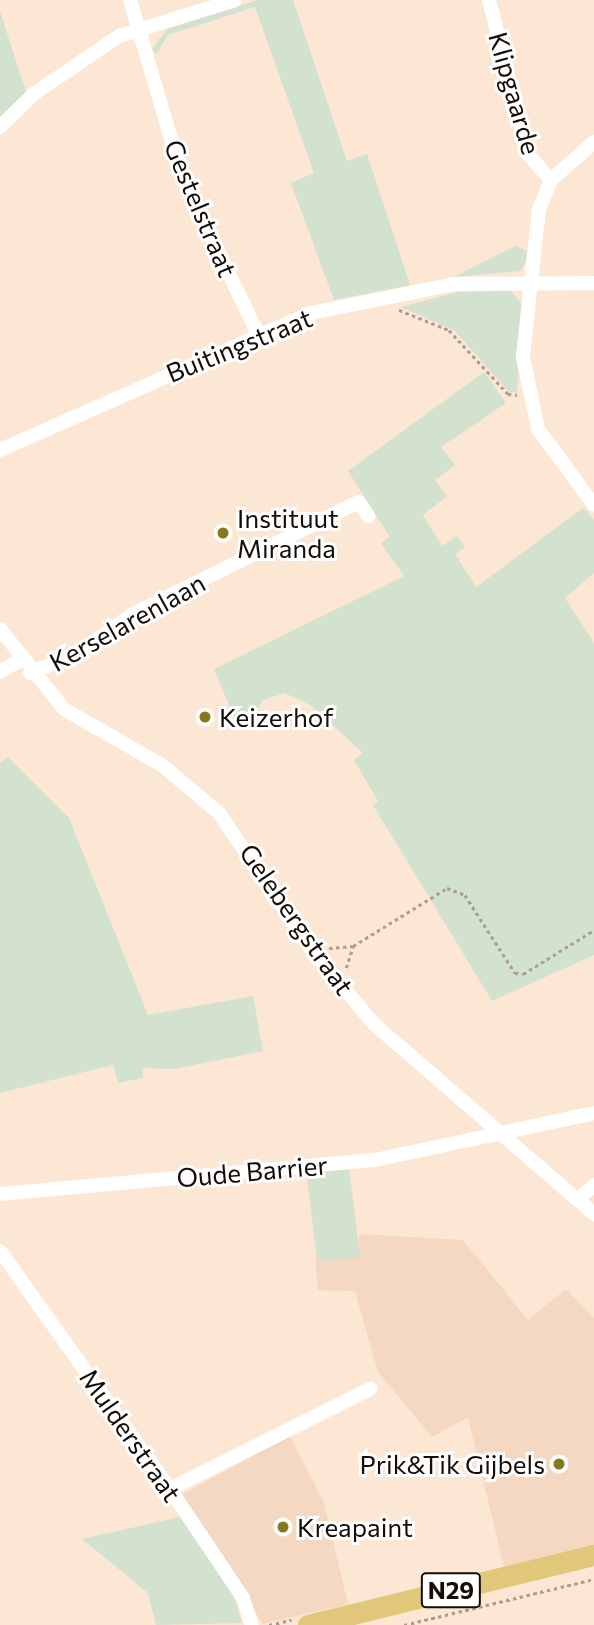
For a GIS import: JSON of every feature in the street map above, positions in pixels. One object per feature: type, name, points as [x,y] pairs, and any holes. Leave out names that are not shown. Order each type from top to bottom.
[{"type":"main road","name":"N29","points":[[308,1625],[594,1555]]},
{"type":"main road","name":"N29","points":[[367,1625],[594,1570]]},
{"type":"street","name":"Gestelstraat","points":[[130,0],[182,176],[257,332]]},
{"type":"street","points":[[0,127],[35,93],[138,29],[235,0]]},
{"type":"street","name":"Klipgaarde","points":[[489,0],[528,154],[551,180]]},
{"type":"street","points":[[594,142],[551,180],[539,209],[523,358],[527,395],[538,429],[594,505]]},
{"type":"street","name":"Buitingstraat","points":[[0,450],[257,332],[384,298],[455,284],[594,283]]},
{"type":"street","name":"Kerselarenlaan","points":[[30,673],[77,654],[131,615],[359,502],[368,516]]},
{"type":"street","name":"Gelebergstraat","points":[[0,629],[30,673],[64,709],[163,766],[219,813],[311,949],[374,1024],[594,1214]]},
{"type":"street","points":[[0,672],[20,660]]},
{"type":"street","name":"Oude Barrier","points":[[0,1194],[375,1160],[594,1113]]},
{"type":"street","points":[[577,1200],[594,1185]]},
{"type":"street","name":"Mulderstraat","points":[[0,1251],[170,1489],[243,1598],[252,1625]]},
{"type":"street","points":[[170,1489],[370,1389]]},
{"type":"path","points":[[384,298],[468,343],[508,394],[527,395]]},
{"type":"path","points":[[311,949],[353,946],[447,888],[465,895],[515,973],[523,974],[594,930]]},
{"type":"path","points":[[341,985],[353,946]]},
{"type":"path","points":[[404,1625],[594,1579]]},
{"type":"shaded area","points":[[359,1234],[463,1240],[528,1320],[566,1289],[594,1318],[594,1546],[504,1567],[468,1417],[432,1437],[378,1372],[355,1291],[318,1290],[315,1258],[359,1257]]},
{"type":"shaded area","points":[[290,1436],[324,1503],[348,1604],[263,1624],[181,1495]]},
{"type":"green space","points":[[258,0],[293,0],[347,161],[367,154],[410,285],[334,300],[291,183],[314,173],[255,7],[168,35],[157,53],[152,50],[167,29]]},
{"type":"green space","points":[[0,11],[26,92],[0,117]]},
{"type":"green space","points":[[515,246],[530,252],[521,271],[454,277]]},
{"type":"green space","points":[[511,291],[522,304],[517,393],[509,392],[455,331],[401,307],[458,292]]},
{"type":"green space","points":[[484,372],[506,403],[441,447],[455,465],[435,480],[447,496],[423,515],[442,546],[457,536],[465,547],[455,554],[476,587],[583,508],[594,519],[594,573],[565,598],[594,643],[594,955],[492,1001],[373,805],[378,801],[354,760],[363,753],[312,706],[285,693],[263,700],[252,717],[236,722],[214,669],[404,576],[381,543],[390,537],[348,471]]},
{"type":"green space","points":[[8,757],[69,818],[148,1015],[253,996],[263,1051],[174,1069],[142,1068],[143,1078],[118,1083],[113,1065],[0,1093],[0,763]]},
{"type":"green space","points":[[349,1167],[360,1257],[317,1263],[306,1172]]},
{"type":"green space","points":[[180,1517],[234,1595],[242,1623],[156,1625],[148,1593],[82,1539]]},
{"type":"place","name":"Instituut Miranda","points":[[223,533]]},
{"type":"place","name":"Keizerhof","points":[[205,717]]},
{"type":"place","name":"Prik&Tik Gijbels","points":[[559,1464]]},
{"type":"place","name":"Kreapaint","points":[[283,1527]]}]
